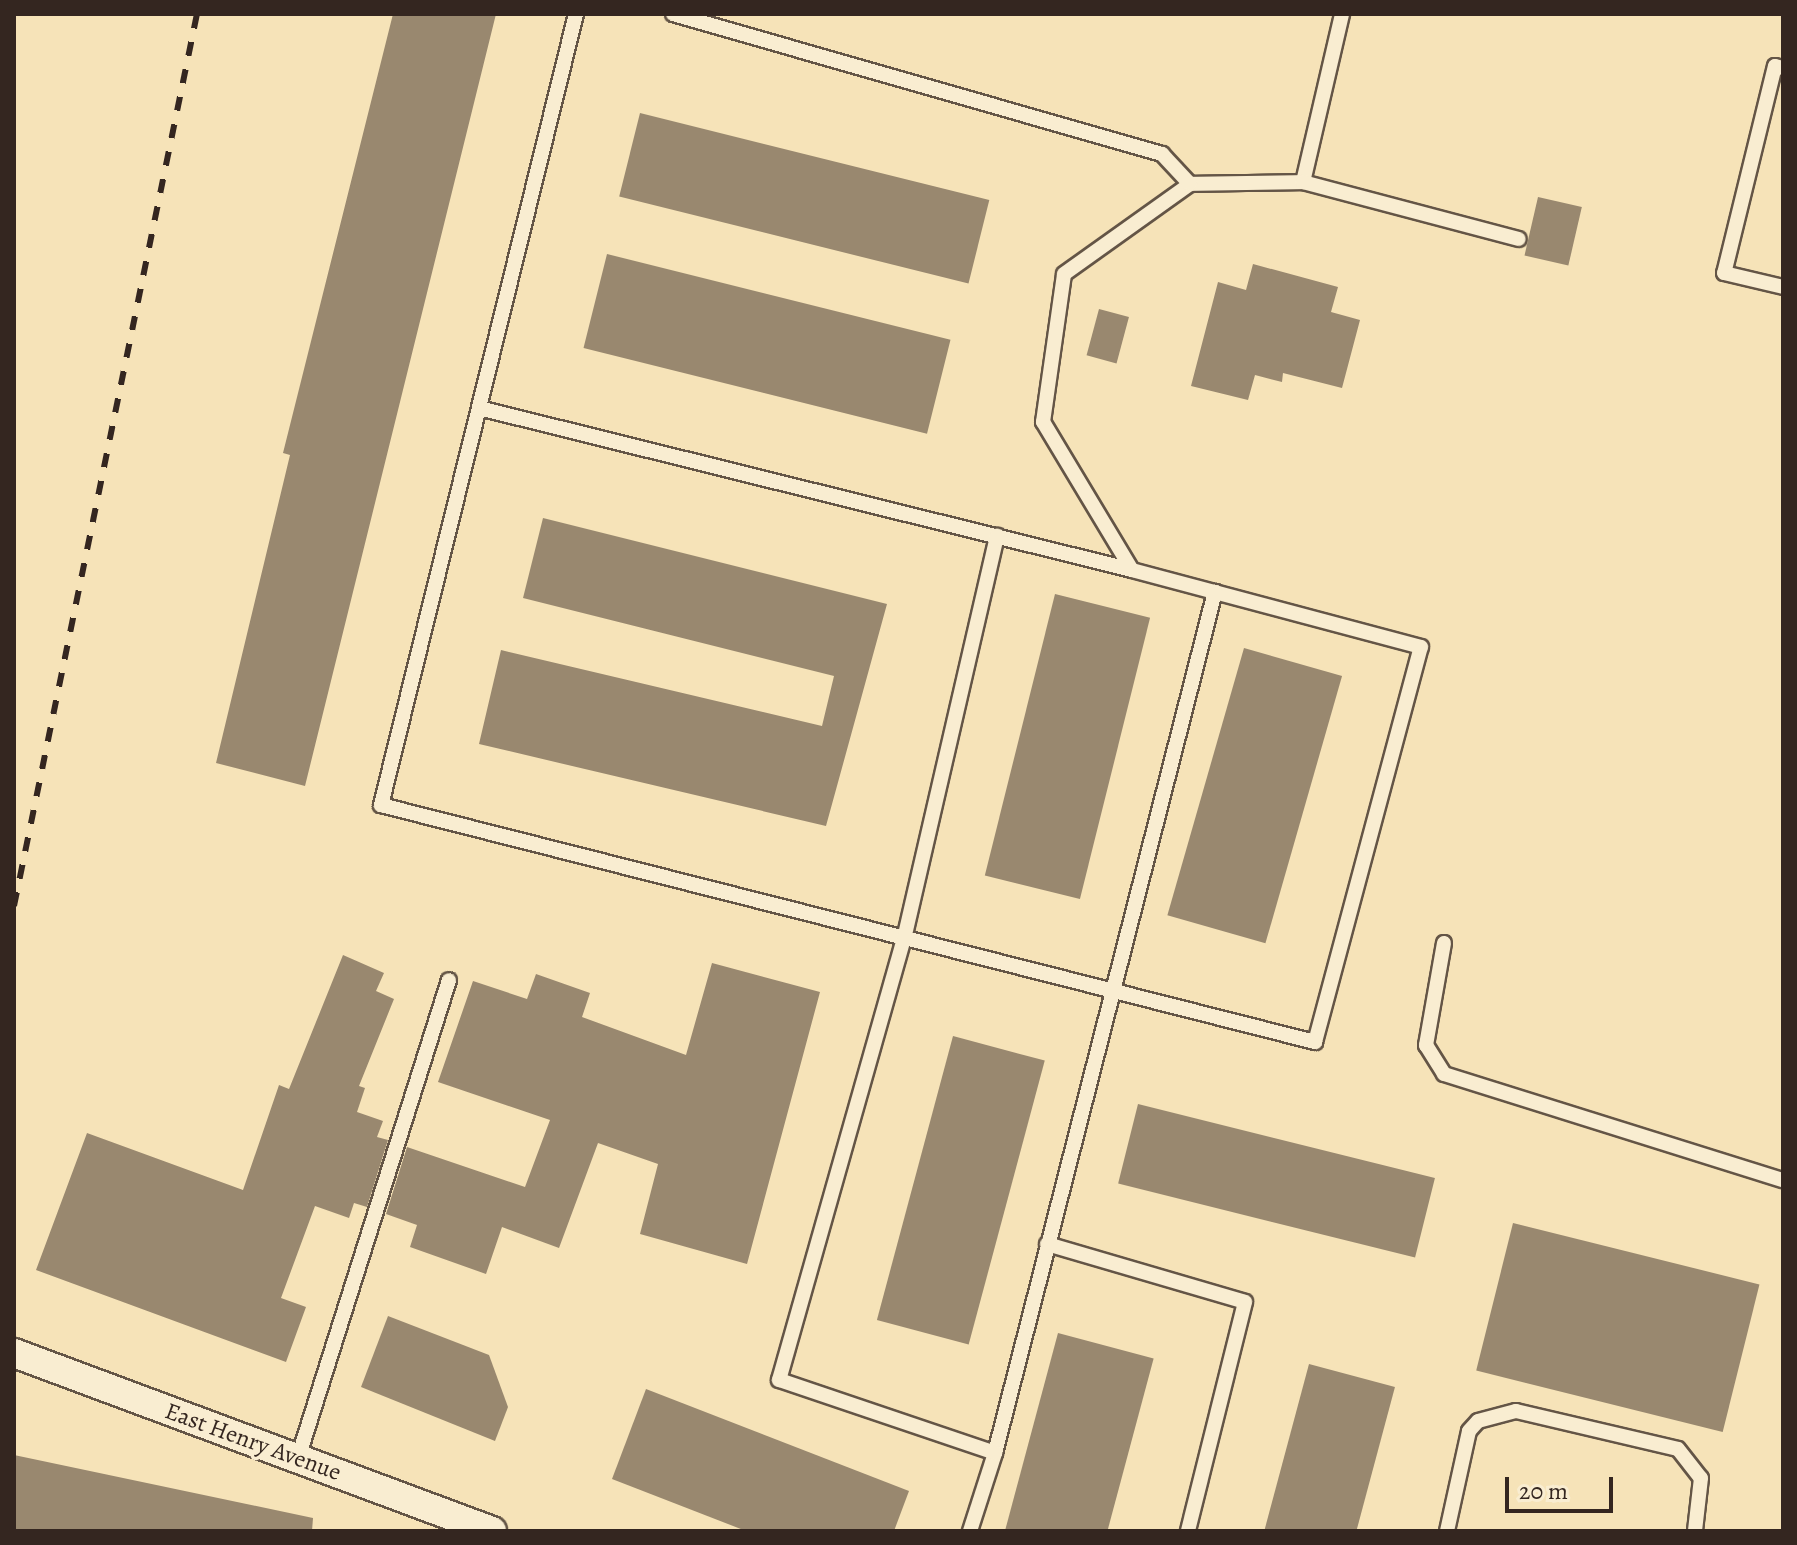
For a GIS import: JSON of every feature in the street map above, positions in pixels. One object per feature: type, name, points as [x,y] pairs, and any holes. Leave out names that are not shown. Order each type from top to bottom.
[{"type":"street","name":"East Henry Avenue","points":[[14,1353],[492,1531]]},
{"type":"lane","points":[[479,408],[1132,570],[1421,647],[1315,1042],[381,805],[576,14]]},
{"type":"lane","points":[[673,14],[1162,154],[1190,184]]},
{"type":"lane","points":[[1303,182],[1342,14]]},
{"type":"lane","points":[[1783,68],[1775,66],[1724,273],[1783,287]]},
{"type":"lane","points":[[1132,570],[1043,422],[1064,274],[1190,184],[1303,182],[1519,239]]},
{"type":"lane","points":[[995,1453],[779,1380],[904,939],[997,536]]},
{"type":"lane","points":[[970,1531],[995,1453],[1215,592]]},
{"type":"lane","points":[[1444,943],[1426,1045],[1444,1074],[1783,1180]]},
{"type":"lane","points":[[298,1458],[449,980]]},
{"type":"lane","points":[[1047,1244],[1245,1302],[1188,1531]]},
{"type":"lane","points":[[1447,1531],[1469,1431],[1478,1421],[1516,1411],[1678,1449],[1701,1478],[1695,1531]]},
{"type":"building","points":[[393,14],[496,14],[305,786],[216,763],[290,455],[283,453]]},
{"type":"building","points":[[640,113],[989,200],[969,284],[619,196]]},
{"type":"building","points":[[1538,197],[1582,207],[1568,266],[1525,255]]},
{"type":"building","points":[[607,254],[950,340],[927,434],[584,348]]},
{"type":"building","points":[[1253,264],[1338,287],[1331,312],[1360,320],[1342,388],[1283,373],[1282,382],[1255,375],[1248,400],[1191,386],[1218,282],[1246,290]]},
{"type":"building","points":[[1099,309],[1129,317],[1117,363],[1087,355]]},
{"type":"building","points":[[543,518],[887,604],[826,826],[479,744],[501,650],[822,726],[834,676],[523,598]]},
{"type":"building","points":[[1055,594],[1150,618],[1080,899],[985,875]]},
{"type":"building","points":[[1244,648],[1342,676],[1265,943],[1167,915]]},
{"type":"building","points":[[343,955],[384,973],[376,991],[394,999],[359,1086],[365,1088],[357,1112],[383,1121],[377,1137],[388,1140],[367,1207],[354,1203],[349,1218],[315,1206],[281,1298],[306,1307],[286,1362],[36,1270],[87,1133],[243,1190],[279,1085],[289,1089]]},
{"type":"building","points":[[712,963],[820,992],[747,1264],[640,1234],[658,1164],[598,1143],[559,1248],[502,1227],[486,1274],[410,1247],[417,1225],[386,1214],[407,1147],[525,1187],[550,1120],[438,1082],[473,981],[527,999],[536,974],[590,993],[582,1017],[686,1055]]},
{"type":"building","points":[[953,1036],[1045,1061],[969,1345],[877,1320]]},
{"type":"building","points":[[1138,1104],[1435,1178],[1415,1258],[1118,1184]]},
{"type":"building","points":[[1513,1223],[1759,1284],[1723,1432],[1476,1370]]},
{"type":"building","points":[[388,1316],[489,1355],[508,1407],[495,1441],[361,1387]]},
{"type":"building","points":[[1058,1333],[1154,1359],[1107,1531],[1005,1530]]},
{"type":"building","points":[[1309,1364],[1395,1387],[1356,1531],[1264,1530]]},
{"type":"building","points":[[646,1389],[909,1491],[894,1531],[746,1531],[612,1479]]},
{"type":"building","points":[[14,1455],[313,1518],[312,1531],[14,1531]]},
{"type":"railway","points":[[14,906],[197,14]]}]
